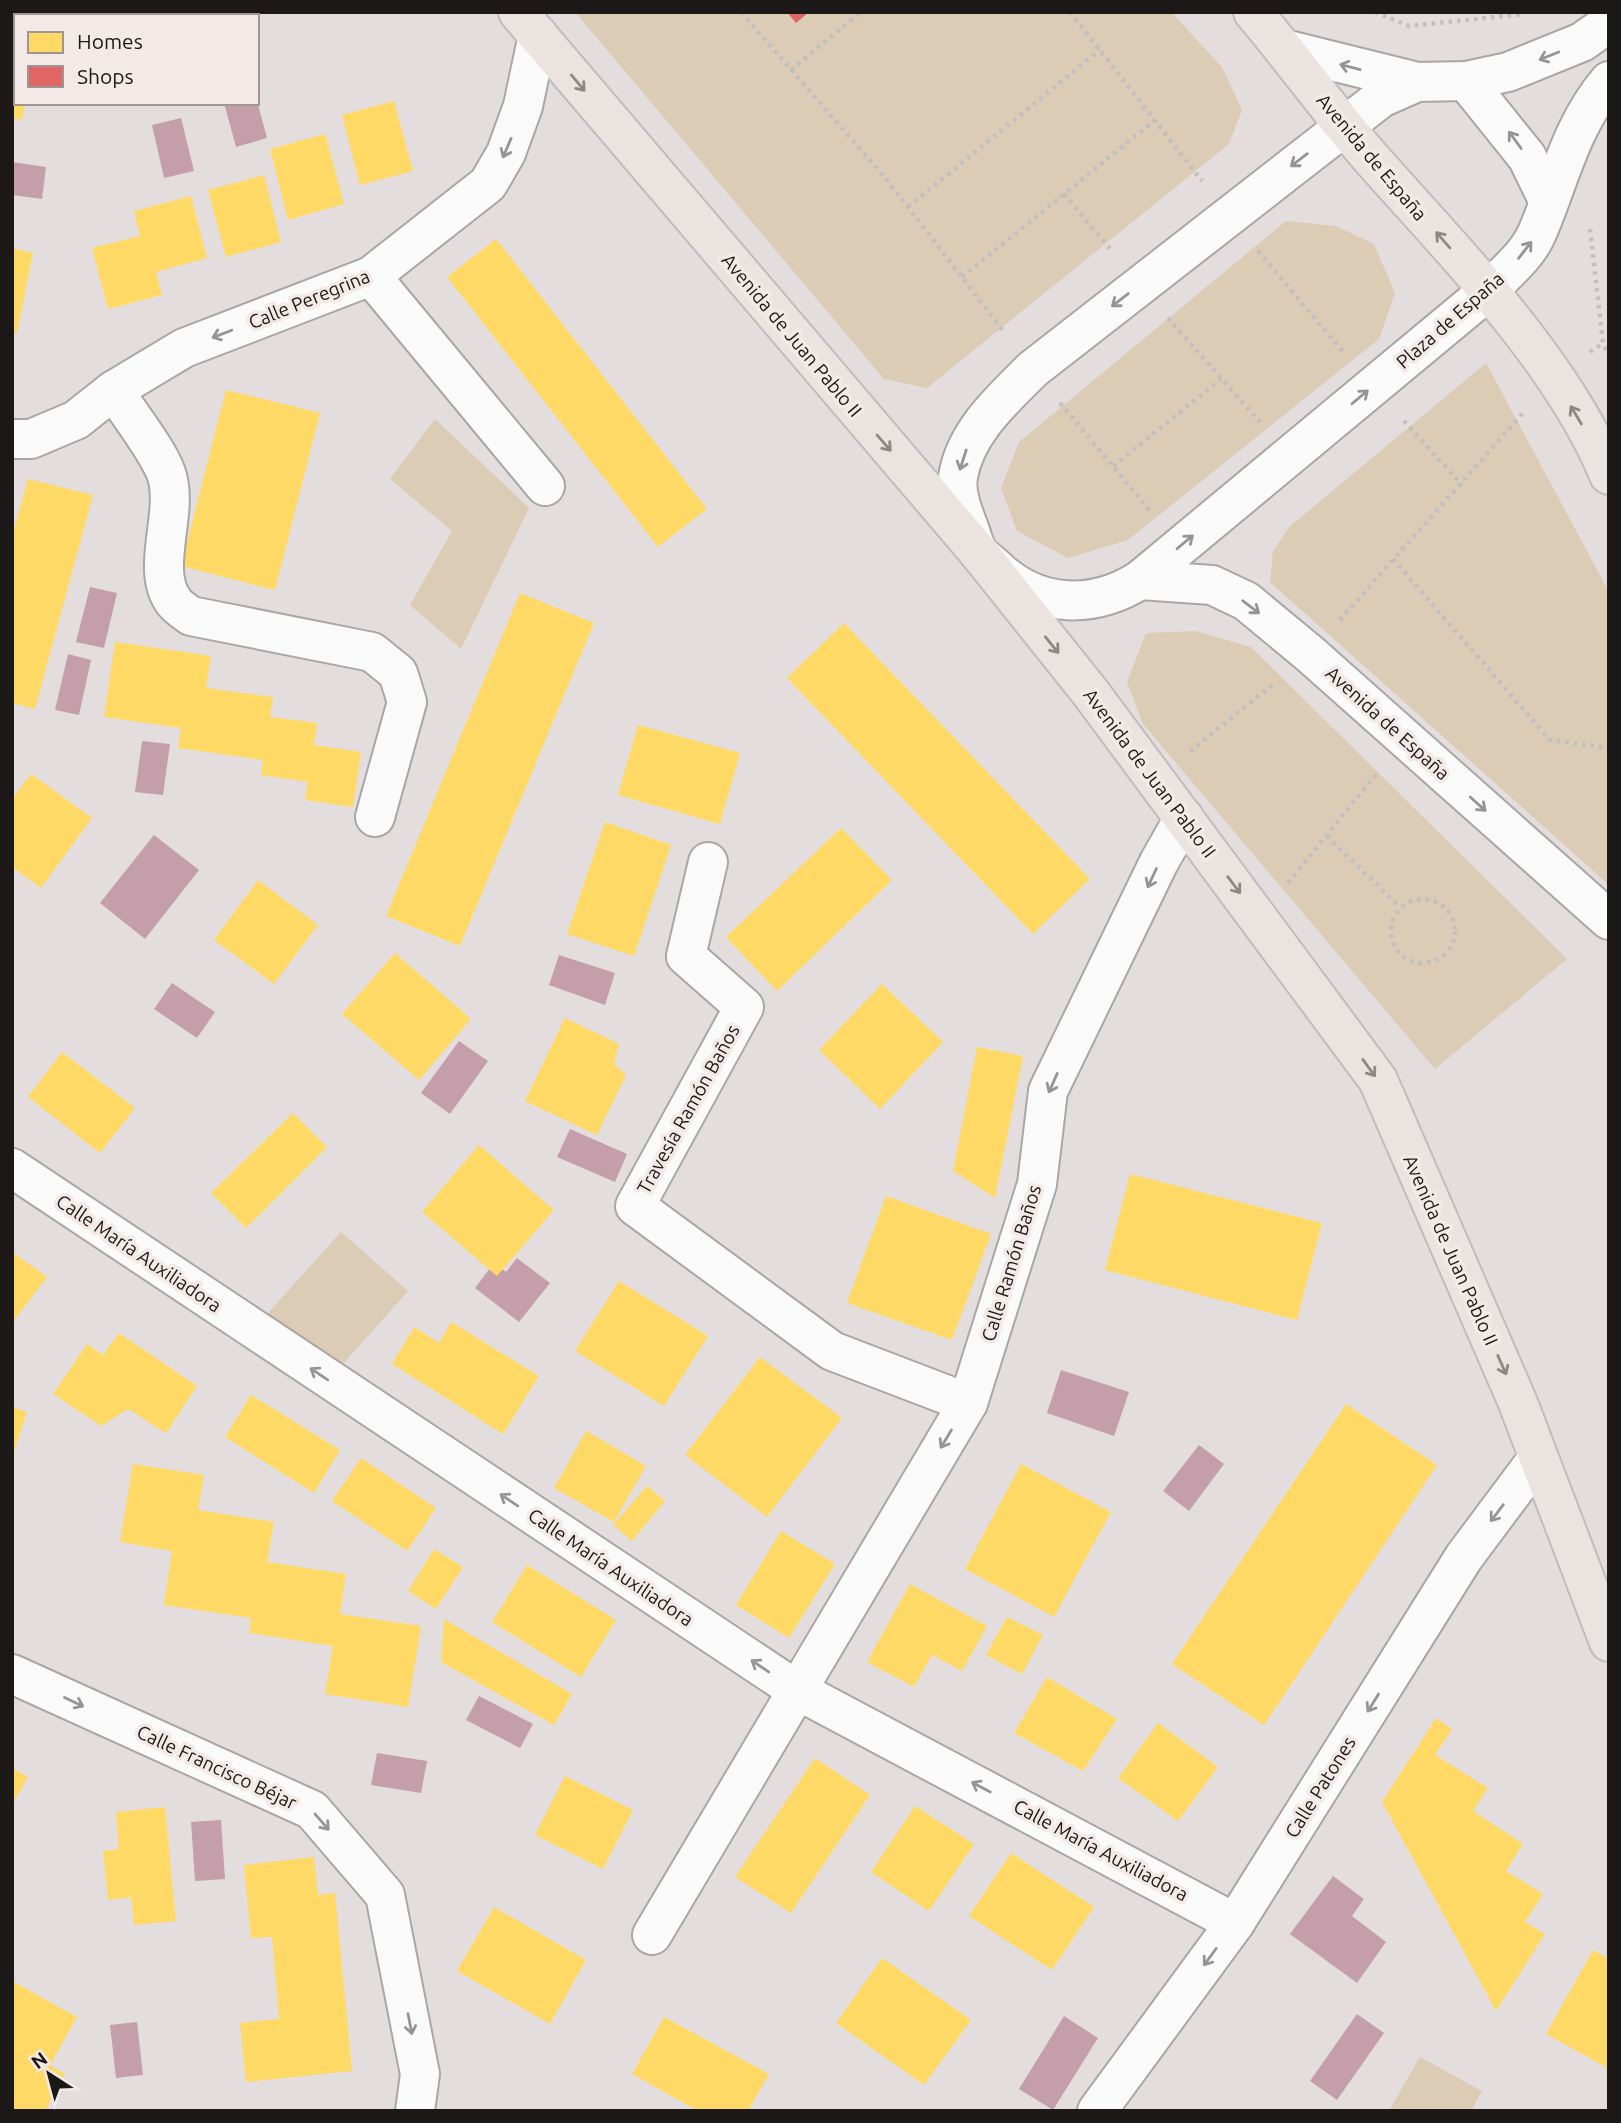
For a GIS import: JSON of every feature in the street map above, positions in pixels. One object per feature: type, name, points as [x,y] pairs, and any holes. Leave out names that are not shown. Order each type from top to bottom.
[{"type":"main road","name":"Avenida de España","points":[[1252,12],[1284,48],[1344,126],[1488,291],[1554,377],[1609,475]]},
{"type":"main road","name":"Avenida de Juan Pablo II","points":[[528,24],[979,553],[1090,692],[1378,1080],[1518,1403],[1609,1642]]},
{"type":"street","name":"Plaza de España","points":[[1609,23],[1582,42],[1508,72],[1466,81],[1417,82],[1381,98],[1033,369],[992,411],[965,451],[957,479],[962,510],[979,553],[1017,587],[1055,600],[1092,601],[1120,593],[1140,580],[1488,291],[1536,236],[1567,147],[1595,98],[1609,81]]},
{"type":"street","name":"Calle Peregrina","points":[[12,439],[32,439],[76,420],[114,390],[184,348],[371,276],[488,184],[506,153],[523,106],[528,24]]},
{"type":"street","points":[[1284,48],[1417,82]]},
{"type":"street","points":[[1466,81],[1527,157],[1548,200]]},
{"type":"street","points":[[371,276],[545,486]]},
{"type":"street","points":[[114,390],[166,472],[172,498],[165,557],[166,579],[173,601],[191,616],[372,652],[398,673],[407,702],[376,817]]},
{"type":"street","name":"Avenida de España","points":[[1140,580],[1212,585],[1246,601],[1310,654],[1609,920]]},
{"type":"street","name":"Calle Ramón Baños","points":[[652,1935],[795,1689],[968,1402],[1037,1184],[1048,1091],[1159,862],[1184,818]]},
{"type":"street","name":"Travesía Ramón Baños","points":[[708,862],[687,956],[744,1007],[635,1206],[832,1351],[968,1402]]},
{"type":"street","name":"Calle María Auxiliadora","points":[[12,1168],[795,1689],[1235,1923]]},
{"type":"street","name":"Calle Patones","points":[[1097,2111],[1235,1923],[1464,1557],[1538,1458]]},
{"type":"street","name":"Calle Francisco Béjar","points":[[12,1674],[312,1811],[385,1895],[420,2074],[415,2111]]},
{"type":"path","points":[[791,70],[861,12]]},
{"type":"path","points":[[1375,12],[1409,26],[1532,14]]},
{"type":"path","points":[[908,207],[1100,50]]},
{"type":"path","points":[[962,277],[1155,120]]},
{"type":"path","points":[[1065,194],[1119,260]]},
{"type":"path","points":[[1589,225],[1603,343],[1609,356]]},
{"type":"path","points":[[1154,781],[1310,654],[1462,485],[1554,377],[1603,343]]},
{"type":"path","points":[[1113,466],[1221,379]]},
{"type":"path","points":[[1393,559],[1550,740],[1609,748]]},
{"type":"path","points":[[1259,919],[1405,738]]},
{"type":"path","points":[[1327,836],[1401,907]]},
{"type":"path","points":[[1421,898],[1441,904],[1449,911],[1456,932],[1448,953],[1429,963],[1419,963],[1400,955],[1390,936],[1391,925],[1401,907],[1421,898]]},
{"type":"shaded area","points":[[575,12],[1171,12],[1222,67],[1242,110],[1229,144],[927,388],[884,379]]},
{"type":"shaded area","points":[[225,105],[258,105],[267,138],[236,147]]},
{"type":"shaded area","points":[[181,118],[194,171],[164,178],[152,125]]},
{"type":"shaded area","points":[[12,162],[46,167],[42,199],[12,195]]},
{"type":"shaded area","points":[[1286,221],[1336,226],[1374,244],[1395,293],[1379,339],[1128,540],[1068,558],[1017,531],[1001,488],[1019,442]]},
{"type":"shaded area","points":[[1486,363],[1609,592],[1609,885],[1270,582],[1273,551],[1289,527]]},
{"type":"shaded area","points":[[435,419],[529,508],[461,649],[410,605],[452,531],[390,479]]},
{"type":"shaded area","points":[[90,587],[117,593],[104,648],[76,642]]},
{"type":"shaded area","points":[[1196,631],[1251,647],[1567,959],[1435,1069],[1143,724],[1127,682],[1146,633]]},
{"type":"shaded area","points":[[68,654],[91,660],[79,715],[55,710]]},
{"type":"shaded area","points":[[142,741],[170,744],[163,795],[135,792]]},
{"type":"shaded area","points":[[154,835],[199,870],[145,939],[100,903]]},
{"type":"shaded area","points":[[559,955],[615,973],[605,1005],[549,985]]},
{"type":"shaded area","points":[[172,983],[215,1012],[197,1038],[154,1009]]},
{"type":"shaded area","points":[[459,1041],[488,1061],[450,1114],[421,1093]]},
{"type":"shaded area","points":[[570,1129],[627,1154],[615,1182],[557,1157]]},
{"type":"shaded area","points":[[341,1232],[408,1291],[335,1373],[268,1313]]},
{"type":"shaded area","points":[[517,1258],[550,1283],[519,1322],[475,1288],[494,1263],[506,1272]]},
{"type":"shaded area","points":[[1061,1370],[1129,1392],[1114,1436],[1047,1413]]},
{"type":"shaded area","points":[[1199,1445],[1224,1464],[1189,1511],[1163,1491]]},
{"type":"shaded area","points":[[479,1696],[533,1724],[520,1748],[466,1720]]},
{"type":"shaded area","points":[[377,1753],[427,1761],[421,1793],[371,1785]]},
{"type":"shaded area","points":[[221,1820],[225,1879],[195,1881],[191,1822]]},
{"type":"shaded area","points":[[1333,1876],[1364,1899],[1352,1916],[1386,1942],[1357,1983],[1290,1934]]},
{"type":"shaded area","points":[[1357,2014],[1384,2033],[1337,2100],[1310,2081]]},
{"type":"shaded area","points":[[1064,2016],[1098,2038],[1053,2110],[1019,2089]]},
{"type":"shaded area","points":[[137,2022],[143,2075],[116,2078],[110,2025]]},
{"type":"shaded area","points":[[1420,2057],[1482,2091],[1471,2111],[1389,2111]]},
{"type":"building: Homes","points":[[14,73],[14,105],[25,105],[22,120],[12,118]]},
{"type":"building: Homes","points":[[394,101],[413,171],[360,185],[342,115]]},
{"type":"building: Homes","points":[[325,134],[344,204],[288,220],[270,149]]},
{"type":"building: Homes","points":[[264,175],[281,242],[226,257],[208,190]]},
{"type":"building: Homes","points":[[191,196],[207,258],[156,272],[162,295],[108,309],[92,248],[140,236],[134,211]]},
{"type":"building: Homes","points":[[496,239],[707,509],[658,547],[447,277]]},
{"type":"building: Homes","points":[[12,248],[33,253],[17,333],[12,333]]},
{"type":"building: Homes","points":[[226,390],[320,413],[275,590],[181,566]]},
{"type":"building: Homes","points":[[28,479],[93,495],[35,709],[12,703],[12,537]]},
{"type":"building: Homes","points":[[520,593],[594,623],[460,946],[386,916]]},
{"type":"building: Homes","points":[[844,623],[1090,879],[1033,934],[787,678]]},
{"type":"building: Homes","points":[[115,642],[211,656],[206,688],[273,697],[270,717],[317,723],[314,745],[361,752],[353,807],[305,800],[308,782],[261,775],[263,760],[178,748],[181,728],[104,717]]},
{"type":"building: Homes","points":[[638,725],[740,753],[720,824],[618,795]]},
{"type":"building: Homes","points":[[31,774],[92,818],[41,888],[12,867],[12,799]]},
{"type":"building: Homes","points":[[605,822],[671,845],[634,956],[567,934]]},
{"type":"building: Homes","points":[[841,828],[892,880],[777,991],[726,937]]},
{"type":"building: Homes","points":[[258,880],[318,925],[274,984],[214,940]]},
{"type":"building: Homes","points":[[395,953],[471,1019],[419,1080],[342,1014]]},
{"type":"building: Homes","points":[[882,984],[943,1042],[880,1109],[819,1050]]},
{"type":"building: Homes","points":[[565,1018],[619,1044],[614,1064],[626,1075],[597,1135],[525,1101]]},
{"type":"building: Homes","points":[[977,1047],[1023,1056],[995,1198],[953,1171]]},
{"type":"building: Homes","points":[[62,1052],[135,1108],[100,1153],[28,1097]]},
{"type":"building: Homes","points":[[293,1113],[327,1147],[246,1228],[211,1193]]},
{"type":"building: Homes","points":[[479,1145],[554,1210],[497,1276],[422,1212]]},
{"type":"building: Homes","points":[[1130,1174],[1322,1223],[1297,1320],[1105,1270]]},
{"type":"building: Homes","points":[[886,1196],[991,1234],[952,1340],[847,1303]]},
{"type":"building: Homes","points":[[12,1252],[47,1277],[12,1323]]},
{"type":"building: Homes","points":[[619,1281],[708,1336],[664,1406],[575,1351]]},
{"type":"building: Homes","points":[[451,1322],[539,1376],[503,1434],[392,1364],[414,1327],[439,1343]]},
{"type":"building: Homes","points":[[119,1333],[197,1386],[166,1433],[128,1409],[101,1426],[53,1394],[87,1344],[103,1355]]},
{"type":"building: Homes","points":[[760,1357],[842,1418],[767,1517],[685,1455]]},
{"type":"building: Homes","points":[[251,1395],[340,1450],[314,1493],[225,1437]]},
{"type":"building: Homes","points":[[1346,1404],[1437,1465],[1264,1725],[1172,1664]]},
{"type":"building: Homes","points":[[12,1407],[27,1412],[13,1455],[12,1455]]},
{"type":"building: Homes","points":[[586,1431],[646,1466],[614,1522],[554,1488]]},
{"type":"building: Homes","points":[[361,1458],[436,1508],[407,1551],[332,1501]]},
{"type":"building: Homes","points":[[133,1464],[204,1475],[198,1510],[274,1522],[267,1562],[346,1574],[340,1614],[421,1626],[408,1707],[325,1694],[333,1646],[249,1633],[251,1618],[164,1605],[172,1551],[120,1542]]},
{"type":"building: Homes","points":[[1021,1464],[1111,1512],[1054,1617],[965,1569]]},
{"type":"building: Homes","points":[[647,1486],[665,1501],[632,1541],[613,1525]]},
{"type":"building: Homes","points":[[781,1531],[835,1564],[789,1638],[736,1605]]},
{"type":"building: Homes","points":[[434,1549],[463,1567],[436,1609],[408,1591]]},
{"type":"building: Homes","points":[[527,1565],[616,1620],[581,1677],[492,1622]]},
{"type":"building: Homes","points":[[910,1584],[987,1626],[962,1671],[932,1655],[914,1687],[867,1662]]},
{"type":"building: Homes","points":[[1007,1617],[1043,1635],[1022,1674],[986,1655]]},
{"type":"building: Homes","points":[[444,1619],[572,1694],[554,1725],[441,1662]]},
{"type":"building: Homes","points":[[1047,1677],[1117,1719],[1083,1771],[1014,1733]]},
{"type":"building: Homes","points":[[1436,1718],[1452,1729],[1435,1755],[1488,1788],[1473,1811],[1523,1844],[1506,1871],[1543,1894],[1525,1922],[1545,1934],[1496,2011],[1382,1802]]},
{"type":"building: Homes","points":[[1158,1723],[1218,1767],[1178,1821],[1118,1778]]},
{"type":"building: Homes","points":[[815,1758],[870,1795],[791,1913],[735,1877]]},
{"type":"building: Homes","points":[[12,1768],[28,1777],[12,1805]]},
{"type":"building: Homes","points":[[565,1776],[633,1810],[603,1869],[535,1835]]},
{"type":"building: Homes","points":[[915,1806],[974,1844],[929,1911],[871,1872]]},
{"type":"building: Homes","points":[[165,1807],[176,1921],[134,1925],[131,1897],[108,1900],[103,1851],[119,1849],[116,1812]]},
{"type":"building: Homes","points":[[1011,1853],[1094,1907],[1052,1970],[969,1916]]},
{"type":"building: Homes","points":[[314,1857],[318,1895],[335,1893],[352,2071],[246,2082],[240,2023],[279,2019],[272,1937],[251,1938],[244,1865]]},
{"type":"building: Homes","points":[[494,1907],[586,1960],[550,2024],[457,1971]]},
{"type":"building: Homes","points":[[1593,1950],[1609,1959],[1609,2069],[1546,2034]]},
{"type":"building: Homes","points":[[882,1958],[971,2020],[924,2085],[836,2023]]},
{"type":"building: Homes","points":[[12,1981],[77,2017],[50,2065],[65,2074],[45,2111],[12,2111]]},
{"type":"building: Homes","points":[[664,2017],[769,2074],[748,2111],[698,2111],[632,2074]]},
{"type":"building: Shops","points":[[787,12],[809,12],[796,23]]}]
